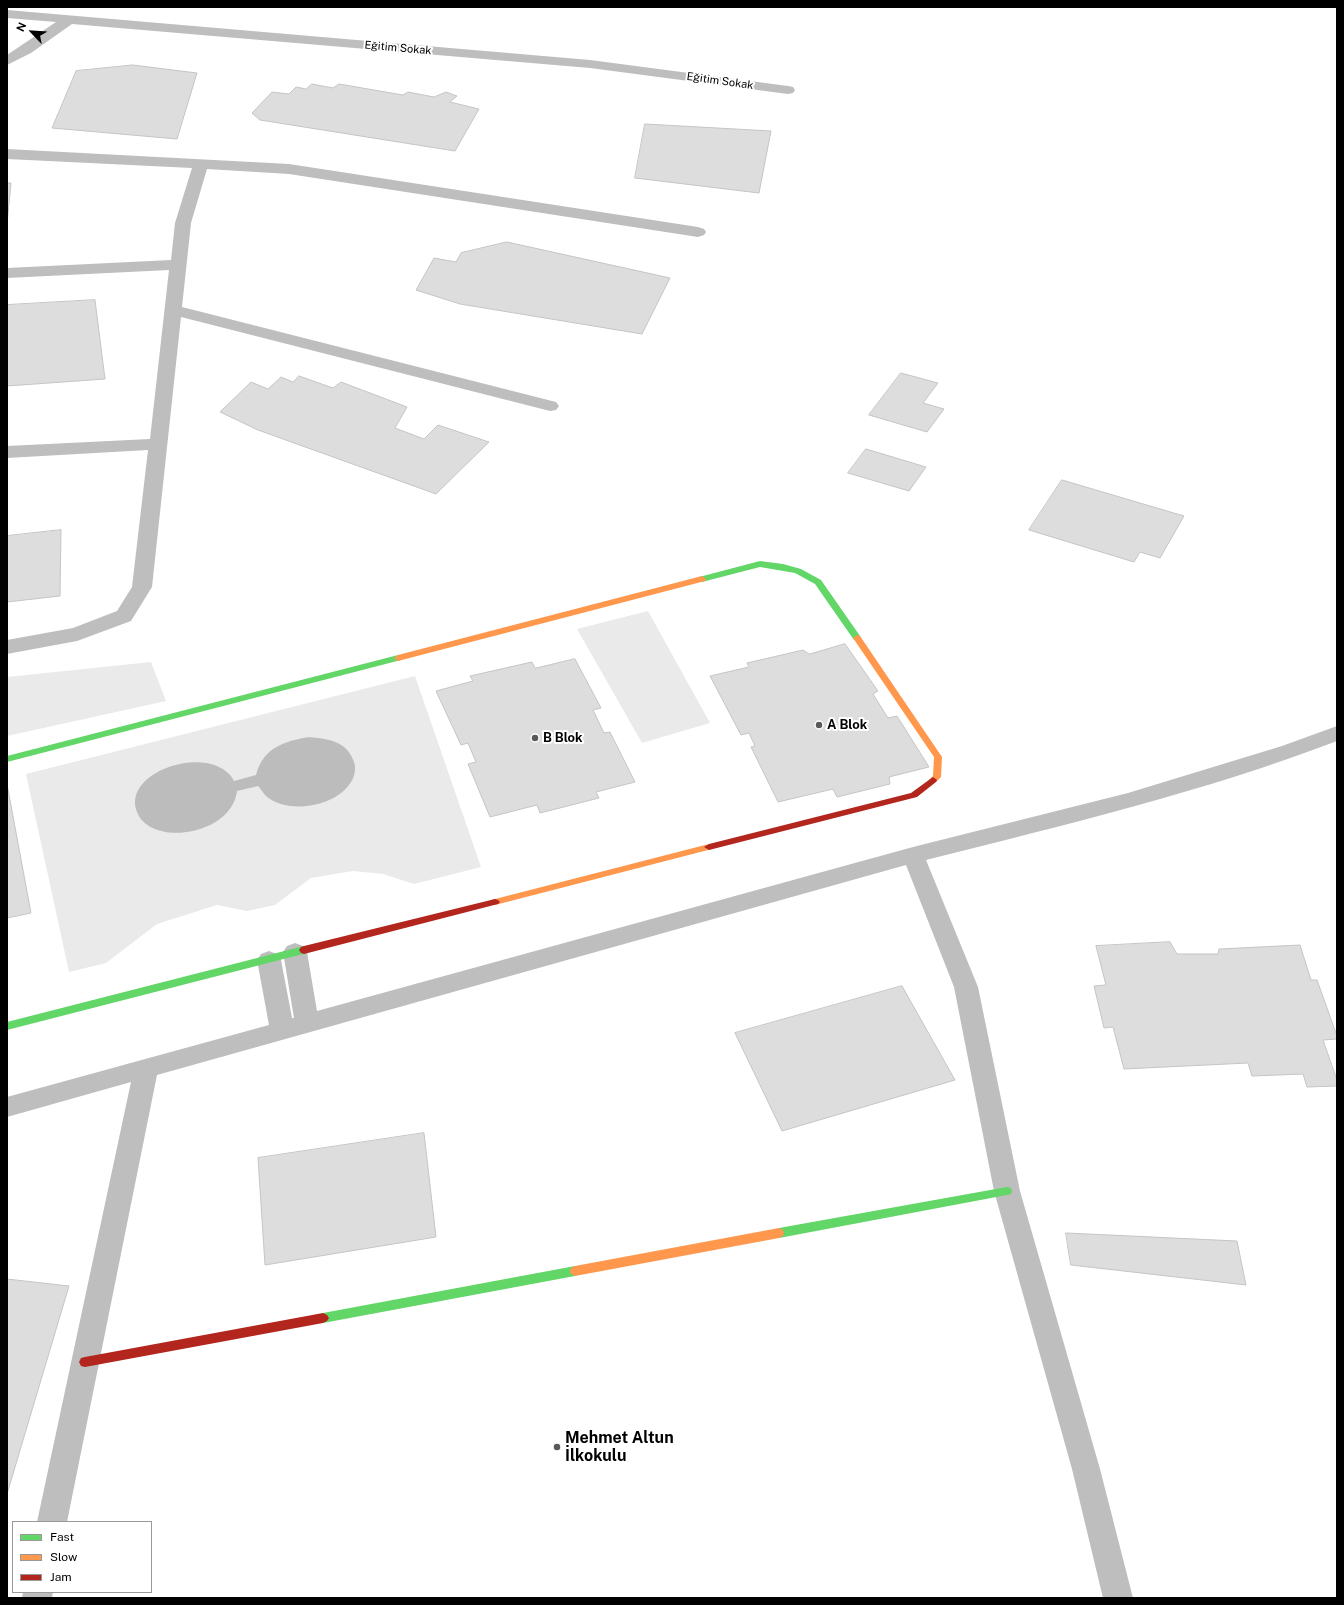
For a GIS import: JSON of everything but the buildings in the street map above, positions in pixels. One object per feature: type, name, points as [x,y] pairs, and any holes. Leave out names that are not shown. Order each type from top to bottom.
[{"type":"street","name":"Eğitim Sokak","points":[[7,14],[590,64],[788,90]]},
{"type":"street","points":[[7,61],[26,50],[70,19]]},
{"type":"street","points":[[7,154],[289,169],[698,232]]},
{"type":"street","points":[[7,647],[77,634],[124,616],[142,587],[183,222],[201,164]]},
{"type":"street","points":[[7,273],[179,265]]},
{"type":"street","points":[[173,310],[550,406]]},
{"type":"street","points":[[7,452],[158,444]]},
{"type":"street","points":[[7,759],[760,564],[777,565],[792,569],[807,574],[818,582],[938,757],[937,777],[914,794],[7,1026]]},
{"type":"street","points":[[7,1107],[307,1022],[913,855],[1130,800],[1290,751],[1337,733]]},
{"type":"street","points":[[913,855],[966,987],[1006,1190],[1086,1469],[1118,1598]]},
{"type":"street","points":[[295,952],[307,1022]]},
{"type":"street","points":[[269,960],[282,1029]]},
{"type":"street","points":[[52,1521],[146,1068]]},
{"type":"street","points":[[85,1362],[1006,1190]]},
{"type":"shaded area","points":[[648,611],[710,723],[642,743],[577,629]]},
{"type":"shaded area","points":[[151,662],[166,701],[7,736],[7,677]]},
{"type":"shaded area","points":[[415,676],[481,867],[414,884],[383,874],[353,871],[311,878],[275,905],[247,911],[217,905],[157,924],[106,963],[69,972],[26,774]]},
{"type":"shaded area","points":[[309,737],[330,740],[342,745],[351,755],[355,764],[352,780],[344,791],[323,802],[311,806],[299,807],[286,805],[275,802],[266,796],[258,786],[237,791],[232,806],[221,818],[207,826],[190,832],[173,833],[158,830],[145,823],[137,812],[136,797],[143,784],[155,773],[172,766],[190,763],[208,763],[223,769],[234,781],[256,775],[264,758],[276,747],[291,741]]},
{"type":"traffic: fast","points":[[702,579],[760,564],[783,567],[798,571],[818,582],[857,638]]},
{"type":"traffic: fast","points":[[7,759],[398,658]]},
{"type":"traffic: fast","points":[[7,1026],[304,950]]},
{"type":"traffic: fast","points":[[779,1233],[1007,1191]]},
{"type":"traffic: fast","points":[[323,1318],[575,1271]]},
{"type":"traffic: slow","points":[[398,658],[702,579]]},
{"type":"traffic: slow","points":[[857,638],[938,757],[937,777],[933,780]]},
{"type":"traffic: slow","points":[[495,902],[709,847]]},
{"type":"traffic: slow","points":[[575,1271],[779,1233]]},
{"type":"traffic: jam","points":[[709,847],[914,795],[933,780]]},
{"type":"traffic: jam","points":[[304,950],[495,902]]},
{"type":"traffic: jam","points":[[85,1362],[323,1318]]},
{"type":"place","name":"A Blok","points":[[819,725]]},
{"type":"place","name":"B Blok","points":[[535,738]]},
{"type":"place","name":"Mehmet Altun İlkokulu","points":[[557,1447]]}]
